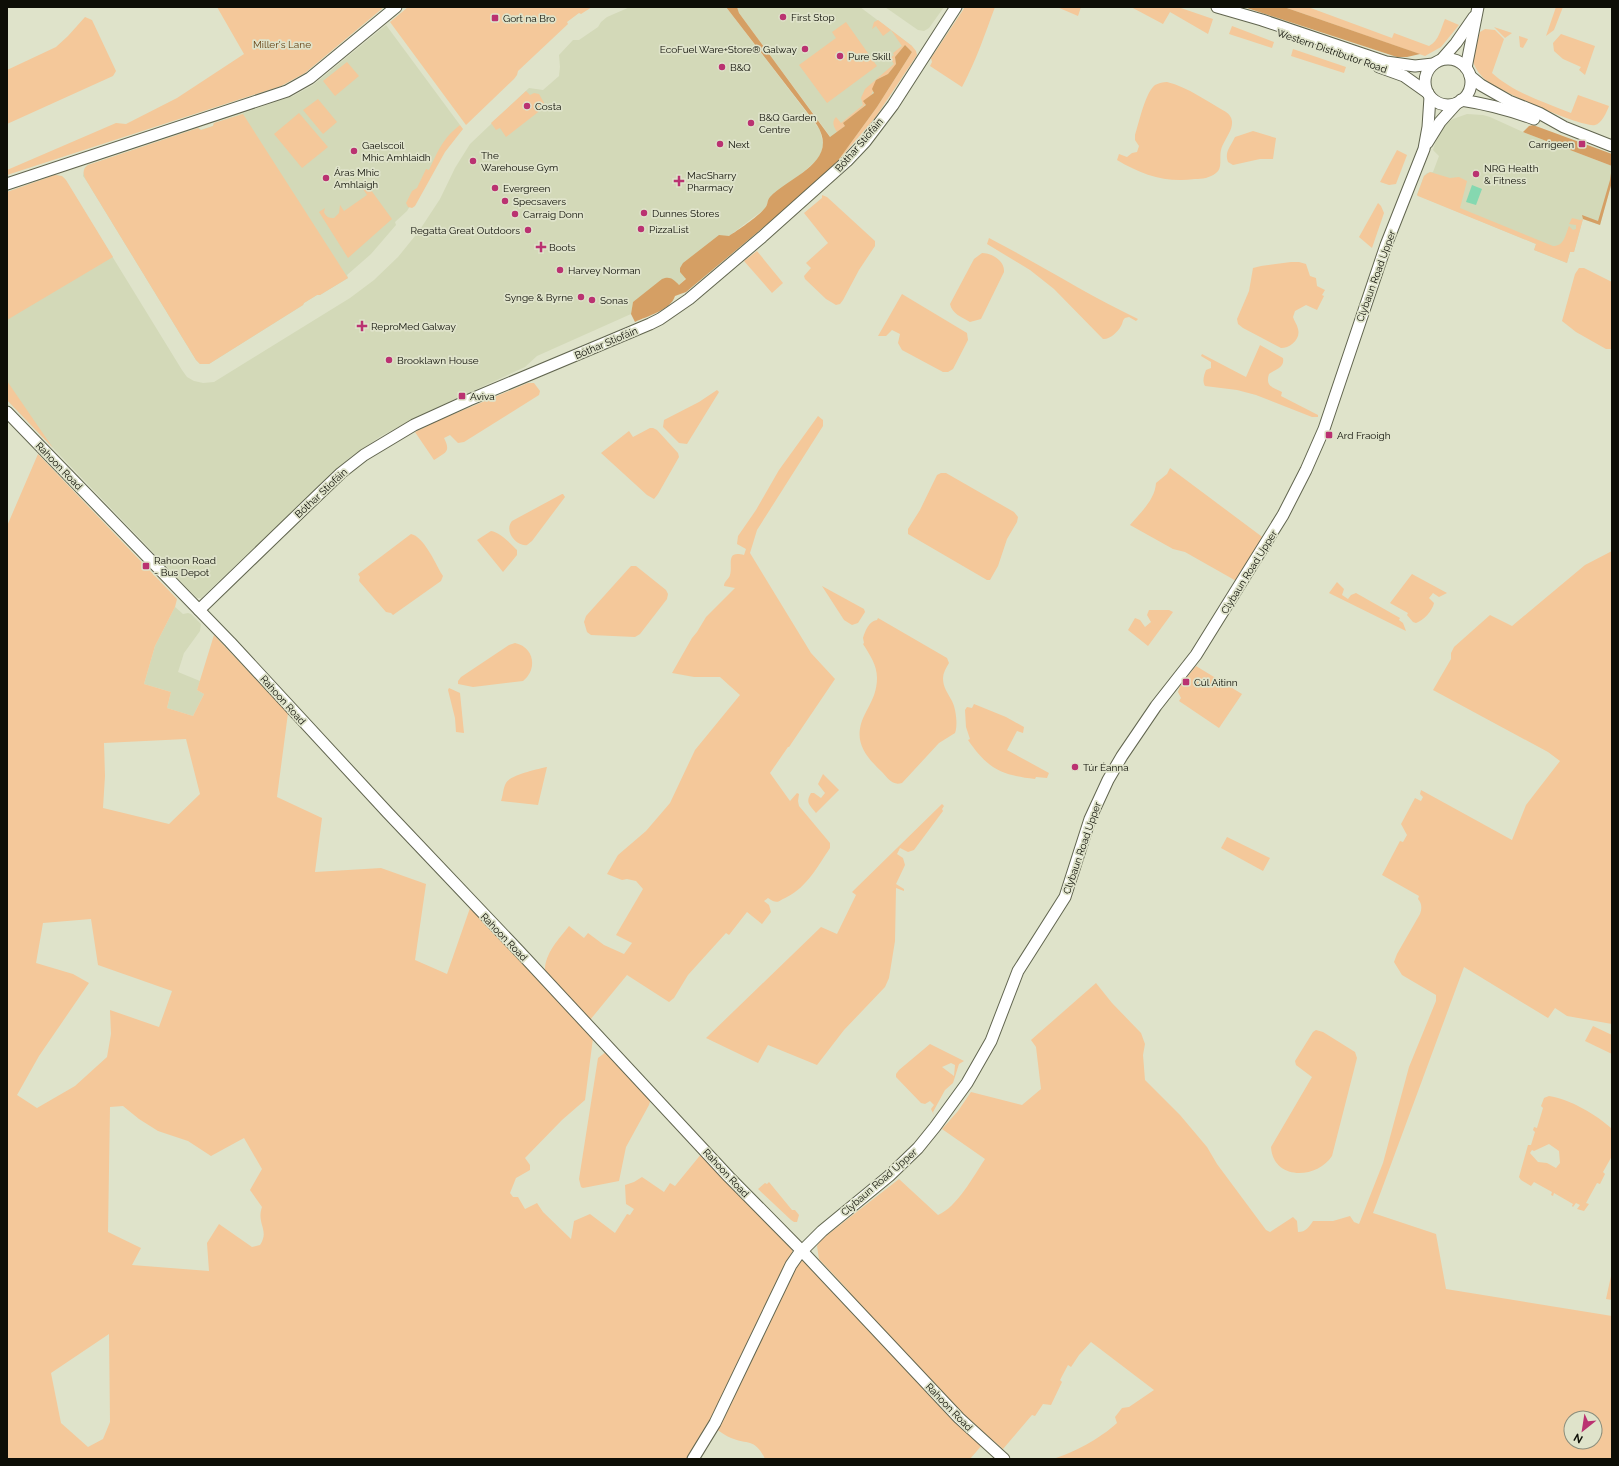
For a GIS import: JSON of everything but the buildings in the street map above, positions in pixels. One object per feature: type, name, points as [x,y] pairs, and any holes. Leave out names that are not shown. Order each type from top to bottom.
[{"type":"street","points":[[7,184],[287,91],[310,78],[396,7]]},
{"type":"street","name":"Bóthar Stiofáin","points":[[199,610],[325,488],[364,455],[414,425],[650,324],[689,299],[847,162],[865,142],[893,105],[956,7]]},
{"type":"street","name":"Western Distributor Road","points":[[1217,7],[1262,20],[1386,62],[1415,66],[1437,62]]},
{"type":"street","points":[[1477,10],[1456,43],[1427,70],[1425,84],[1429,95],[1442,104],[1448,105],[1459,102],[1501,107],[1564,127],[1612,146]]},
{"type":"street","points":[[1459,102],[1465,97],[1470,88],[1468,72],[1477,10]]},
{"type":"street","name":"Western Distributor Road","points":[[1235,13],[1260,26],[1404,76],[1429,95]]},
{"type":"street","points":[[1437,62],[1455,60],[1489,90],[1564,127]]},
{"type":"street","name":"Clybaun Road Upper","points":[[1424,149],[1428,127],[1429,95]]},
{"type":"street","name":"Clybaun Road Upper","points":[[693,1459],[715,1423],[791,1265],[802,1251],[822,1231],[889,1176],[918,1148],[948,1111],[991,1041],[1018,970],[1065,897],[1090,820],[1112,774],[1132,738],[1191,662],[1221,617],[1280,521],[1306,470],[1328,417],[1386,245],[1424,149],[1440,122],[1459,102]]},
{"type":"street","name":"Rahoon Road","points":[[7,412],[199,610],[728,1177],[802,1251],[974,1433],[1004,1459]]},
{"type":"shaded area","points":[[630,7],[726,7],[820,130],[823,144],[821,154],[818,159],[769,198],[766,208],[729,236],[679,285],[633,302],[631,314],[537,356],[525,367],[440,406],[381,436],[349,458],[201,598],[197,598],[195,596],[7,400],[7,192],[55,175],[64,178],[187,377],[194,381],[203,383],[214,382],[350,298],[374,280],[398,257],[419,231],[440,199],[455,168],[470,144],[529,88],[543,90],[559,76],[559,55],[573,40],[579,40],[598,27],[607,17]]},
{"type":"shaded area","points":[[726,7],[737,7],[739,13],[830,137],[845,126],[843,123],[866,105],[863,101],[874,93],[872,89],[876,80],[888,74],[896,64],[895,57],[905,45],[912,52],[877,107],[837,162],[808,190],[686,292],[675,296],[673,301],[664,309],[635,322],[631,314],[633,302],[662,279],[671,279],[679,285],[686,279],[680,272],[680,268],[683,263],[719,235],[729,236],[758,215],[766,207],[770,197],[800,175],[818,159],[822,149],[822,138],[817,125]]},
{"type":"shaded area","points":[[737,7],[860,7],[912,46],[870,108],[832,139],[739,13]]},
{"type":"shaded area","points":[[885,7],[944,7],[929,28],[924,31],[918,30]]},
{"type":"shaded area","points":[[1244,7],[1284,7],[1420,54],[1407,57],[1397,57]]},
{"type":"shaded area","points":[[386,25],[460,125],[451,135],[407,211],[395,222],[396,225],[371,254],[347,275],[348,278],[304,303],[209,364],[200,364],[196,360],[83,176],[85,167],[198,128],[201,130],[213,126],[214,123],[293,96],[313,85]]},
{"type":"shaded area","points":[[1467,114],[1490,117],[1523,132],[1612,166],[1612,182],[1600,225],[1583,219],[1574,252],[1570,252],[1567,263],[1534,250],[1536,244],[1417,195],[1424,176],[1427,173],[1433,172],[1439,156],[1433,150],[1438,134],[1447,123]]},
{"type":"shaded area","points":[[1533,125],[1612,154],[1612,166],[1523,132],[1529,126]]},
{"type":"shaded area","points":[[1612,166],[1612,182],[1600,225],[1583,219],[1582,215],[1598,221],[1610,180]]},
{"type":"shaded area","points":[[1472,185],[1482,189],[1476,205],[1466,202]]},
{"type":"shaded area","points":[[175,607],[183,614],[191,614],[201,624],[200,631],[184,653],[178,672],[200,681],[197,690],[204,694],[193,716],[167,708],[171,692],[144,684],[155,646]]},
{"type":"green space","name":"Miller's Lane","points":[[217,7],[384,7],[305,73],[281,86],[7,175],[7,170],[116,123],[126,124],[177,98],[244,54]]},
{"type":"green space","points":[[408,7],[592,7],[581,14],[579,13],[567,22],[568,24],[518,71],[514,79],[466,125],[390,22]]},
{"type":"green space","points":[[965,7],[995,7],[976,57],[962,87],[930,66],[932,62],[931,58]]},
{"type":"green space","points":[[1057,7],[1081,7],[1078,16]]},
{"type":"green space","points":[[1131,7],[1178,7],[1213,19],[1208,34],[1170,12],[1163,24]]},
{"type":"green space","points":[[1284,7],[1308,7],[1392,38],[1394,33],[1429,46],[1437,38],[1445,19],[1459,25],[1441,47],[1425,56]]},
{"type":"green space","points":[[1556,7],[1563,7],[1554,30],[1546,36]]},
{"type":"green space","points":[[85,17],[92,20],[116,71],[113,76],[7,124],[7,70],[56,47]]},
{"type":"green space","points":[[878,20],[912,46],[917,55],[875,118],[837,162],[877,107],[912,52],[905,45],[895,57],[896,64],[888,74],[876,80],[868,100],[855,114],[843,123],[845,126],[837,132],[834,119],[836,117],[841,123],[863,105],[861,98],[865,89],[894,64],[890,58],[894,55],[893,53],[902,46],[891,30],[883,36],[876,26],[872,29],[874,22]]},
{"type":"green space","name":"Pure Skill","points":[[846,22],[877,66],[827,103],[799,65],[836,38],[832,32]]},
{"type":"green space","points":[[1232,26],[1274,42],[1272,48],[1229,34]]},
{"type":"green space","points":[[1494,27],[1512,33],[1505,38]]},
{"type":"green space","points":[[1485,29],[1495,30],[1504,39],[1492,73],[1501,80],[1520,92],[1571,113],[1578,95],[1609,106],[1602,120],[1595,125],[1574,121],[1523,100],[1487,81],[1480,75],[1473,61],[1474,50],[1480,32]]},
{"type":"green space","points":[[1561,34],[1595,46],[1585,75],[1579,70],[1581,67],[1563,59],[1554,51],[1553,43]]},
{"type":"green space","points":[[1519,36],[1528,39],[1523,48],[1520,47]]},
{"type":"green space","points":[[1293,49],[1346,67],[1344,73],[1291,56]]},
{"type":"green space","points":[[347,62],[359,76],[335,96],[323,81]]},
{"type":"green space","points":[[1167,82],[1190,91],[1226,112],[1230,116],[1232,126],[1220,153],[1220,166],[1218,171],[1211,176],[1184,180],[1164,179],[1145,174],[1117,160],[1119,154],[1127,157],[1132,153],[1137,152],[1139,146],[1135,140],[1135,135],[1148,94],[1155,85]]},
{"type":"green space","points":[[526,91],[530,95],[534,93],[539,94],[546,106],[506,137],[500,128],[496,130],[491,123]]},
{"type":"green space","points":[[318,99],[337,122],[323,134],[303,110]]},
{"type":"green space","points":[[299,113],[328,147],[302,168],[274,134]]},
{"type":"green space","points":[[243,114],[348,278],[304,303],[209,364],[200,364],[196,360],[86,180],[84,172],[88,165],[198,128],[201,130],[213,126],[214,123]]},
{"type":"green space","points":[[460,125],[463,129],[445,152],[415,206],[412,208],[408,207],[406,203],[412,191],[417,188],[426,169],[429,170],[445,140]]},
{"type":"green space","points":[[1253,131],[1276,138],[1273,159],[1260,159],[1233,165],[1228,162],[1227,152],[1235,137]]},
{"type":"green space","points":[[1397,150],[1407,155],[1396,184],[1389,185],[1380,182]]},
{"type":"green space","points":[[1430,172],[1450,178],[1459,177],[1467,181],[1460,208],[1553,246],[1557,246],[1562,242],[1569,226],[1573,230],[1576,229],[1576,225],[1569,224],[1572,218],[1580,220],[1583,219],[1574,252],[1570,252],[1567,263],[1534,250],[1536,244],[1418,196],[1417,195],[1424,176]]},
{"type":"green space","points":[[55,175],[62,176],[66,180],[113,257],[7,320],[7,192]]},
{"type":"green space","points":[[368,186],[392,219],[348,258],[319,212],[325,208],[324,212],[326,215],[334,218],[339,213],[340,205],[344,211],[367,195],[363,189]]},
{"type":"green space","points":[[822,195],[827,197],[875,241],[875,246],[859,270],[843,300],[840,304],[836,305],[826,299],[805,279],[804,276],[811,268],[806,263],[828,243],[804,213],[822,198]]},
{"type":"green space","points":[[1378,203],[1384,213],[1372,248],[1359,237]]},
{"type":"green space","points":[[989,238],[1138,319],[1136,321],[1129,317],[1125,318],[1116,333],[1111,337],[1103,339],[1054,289],[1030,270],[987,244]]},
{"type":"green space","points":[[757,251],[783,283],[772,293],[744,261]]},
{"type":"green space","points":[[982,253],[990,254],[997,258],[1004,268],[1004,272],[981,319],[970,322],[955,313],[950,304],[974,259]]},
{"type":"green space","points":[[1291,262],[1306,264],[1310,276],[1316,278],[1317,286],[1325,290],[1322,295],[1324,296],[1317,310],[1306,305],[1295,311],[1293,317],[1298,329],[1298,336],[1291,345],[1281,348],[1243,328],[1238,324],[1237,319],[1249,291],[1253,268]]},
{"type":"green space","points":[[1579,268],[1584,268],[1612,282],[1612,349],[1606,349],[1576,332],[1562,321],[1575,274]]},
{"type":"green space","points":[[902,294],[967,333],[968,340],[953,369],[948,372],[943,372],[902,350],[898,343],[900,334],[892,330],[886,336],[878,336]]},
{"type":"green space","points":[[1260,345],[1283,358],[1281,366],[1269,374],[1269,384],[1282,392],[1281,396],[1318,415],[1318,417],[1312,417],[1256,395],[1237,390],[1205,386],[1204,376],[1206,370],[1211,368],[1211,362],[1201,356],[1202,354],[1246,377]]},
{"type":"green space","points":[[7,381],[53,448],[7,400]]},
{"type":"green space","points":[[528,383],[534,383],[540,391],[539,395],[464,442],[458,443],[450,435],[444,438],[447,449],[442,455],[434,460],[415,432],[437,421]]},
{"type":"green space","points":[[717,390],[719,392],[687,444],[679,443],[663,427],[664,420],[699,402]]},
{"type":"green space","points":[[818,416],[823,420],[823,426],[757,530],[750,553],[811,653],[835,679],[770,773],[790,801],[797,793],[799,794],[799,806],[830,843],[830,848],[812,876],[794,893],[778,902],[768,898],[764,901],[769,905],[771,912],[762,924],[747,912],[729,935],[726,933],[688,975],[674,998],[669,1002],[627,975],[590,1020],[545,970],[547,958],[553,946],[569,926],[584,938],[588,933],[604,945],[624,954],[632,943],[616,935],[643,889],[636,881],[627,879],[622,880],[607,874],[618,855],[646,831],[670,803],[695,750],[740,695],[720,677],[694,677],[672,673],[706,617],[735,588],[724,586],[730,575],[732,556],[738,554],[744,555],[746,549],[737,544],[738,536],[756,510],[779,470]]},
{"type":"green space","points":[[650,428],[657,430],[678,453],[679,457],[654,499],[647,495],[601,453],[629,431],[633,437]]},
{"type":"green space","points":[[38,454],[177,599],[175,607],[155,646],[144,684],[171,692],[167,708],[193,716],[204,694],[197,690],[214,635],[288,713],[277,797],[322,818],[315,872],[381,868],[426,884],[415,960],[447,974],[470,908],[593,1038],[585,1100],[562,1120],[525,1158],[530,1165],[530,1170],[516,1178],[510,1193],[513,1197],[518,1197],[525,1209],[537,1203],[543,1212],[571,1239],[574,1221],[590,1214],[615,1233],[627,1214],[630,1215],[634,1209],[626,1204],[625,1185],[642,1177],[664,1192],[670,1183],[675,1186],[702,1153],[793,1248],[792,1253],[713,1419],[687,1459],[7,1459],[7,526]],"holes":[[[186,739],[200,794],[169,824],[103,808],[105,776],[104,743]],[[91,919],[98,965],[172,991],[159,1027],[110,1010],[111,1034],[107,1057],[75,1086],[37,1108],[17,1095],[39,1056],[89,983],[73,974],[36,963],[43,923]],[[123,1106],[139,1119],[158,1131],[188,1141],[211,1156],[244,1138],[262,1169],[250,1190],[262,1207],[261,1218],[264,1235],[260,1245],[252,1247],[219,1224],[207,1243],[209,1271],[132,1265],[141,1248],[108,1232],[110,1107]],[[109,1334],[110,1422],[103,1439],[88,1447],[61,1423],[51,1373]]]},
{"type":"green space","points":[[1170,468],[1265,539],[1238,582],[1185,552],[1173,549],[1130,525],[1150,501],[1156,483],[1167,474]]},
{"type":"green space","points":[[946,473],[1014,512],[1018,517],[1017,522],[1007,539],[998,566],[990,580],[987,580],[908,534],[908,529],[920,510],[937,475]]},
{"type":"green space","points":[[562,494],[565,497],[532,541],[527,545],[523,545],[513,538],[509,530],[512,521]]},
{"type":"green space","points":[[491,531],[502,536],[517,550],[517,555],[503,572],[477,540]]},
{"type":"green space","points":[[411,534],[420,539],[424,544],[443,576],[441,581],[393,615],[386,612],[359,581],[360,577],[358,574]]},
{"type":"green space","points":[[1612,551],[1612,1024],[1567,1016],[1555,1008],[1548,1018],[1464,967],[1373,1213],[1436,1234],[1446,1289],[1612,1316],[1612,1459],[1053,1459],[1078,1449],[1103,1434],[1117,1423],[1115,1417],[1122,1408],[1129,1407],[1154,1390],[1091,1342],[1079,1355],[1071,1367],[1068,1365],[1060,1380],[1062,1382],[1051,1405],[1043,1404],[1035,1416],[1032,1415],[1003,1449],[967,1418],[857,1304],[846,1288],[819,1259],[817,1246],[822,1239],[899,1179],[938,1215],[952,1205],[964,1191],[985,1159],[942,1129],[958,1111],[971,1092],[1022,1105],[1041,1089],[1036,1047],[1031,1040],[1096,983],[1112,1003],[1141,1033],[1145,1044],[1143,1055],[1145,1080],[1180,1115],[1207,1147],[1217,1164],[1266,1230],[1270,1232],[1293,1217],[1297,1221],[1298,1232],[1305,1230],[1313,1221],[1333,1221],[1350,1216],[1354,1222],[1359,1224],[1383,1163],[1409,1067],[1436,1001],[1436,995],[1402,975],[1394,962],[1420,914],[1421,908],[1421,904],[1418,899],[1419,896],[1382,875],[1400,841],[1403,842],[1407,835],[1401,824],[1415,798],[1421,801],[1423,797],[1420,794],[1421,790],[1512,840],[1526,805],[1560,761],[1548,752],[1433,690],[1451,659],[1451,653],[1454,647],[1490,615],[1512,626],[1585,565]]},
{"type":"green space","points":[[631,566],[636,566],[666,590],[668,594],[667,599],[640,634],[635,637],[591,635],[587,632],[584,622],[586,616]]},
{"type":"green space","points":[[1412,574],[1447,593],[1439,597],[1433,593],[1429,598],[1434,603],[1432,609],[1425,618],[1416,623],[1413,622],[1407,615],[1408,613],[1390,603]]},
{"type":"green space","points":[[1337,582],[1344,589],[1342,595],[1348,599],[1351,595],[1356,593],[1400,618],[1399,620],[1403,623],[1406,631],[1329,593]]},
{"type":"green space","points":[[822,586],[864,609],[865,612],[858,623],[852,625],[844,620]]},
{"type":"green space","points":[[1149,610],[1169,610],[1173,612],[1148,646],[1128,630],[1135,618],[1140,620],[1145,627],[1151,622],[1147,615]]},
{"type":"green space","points":[[878,618],[947,658],[949,663],[944,674],[943,682],[955,708],[955,733],[939,743],[902,783],[899,784],[890,781],[869,758],[861,744],[860,728],[862,720],[871,702],[877,682],[877,673],[871,656],[863,644],[863,638],[866,629]]},
{"type":"green space","points":[[515,643],[526,649],[532,659],[531,671],[523,681],[473,687],[458,684],[461,677],[509,645]]},
{"type":"green space","points":[[1196,666],[1242,694],[1219,728],[1179,701],[1181,698],[1178,692],[1180,686]]},
{"type":"green space","points":[[449,688],[460,693],[464,733],[456,732],[455,718],[448,690]]},
{"type":"green space","points":[[974,704],[1006,717],[1024,727],[1023,733],[1017,731],[1007,750],[1049,773],[1047,778],[1036,777],[1035,779],[1004,773],[996,769],[982,758],[968,740],[970,739],[966,727],[965,710],[967,707],[972,708]]},
{"type":"green space","points":[[547,767],[538,805],[501,801],[506,783],[513,777]]},
{"type":"green space","points":[[823,774],[839,790],[816,813],[809,804],[808,799],[811,793],[814,793],[821,798],[825,793],[818,784]]},
{"type":"green space","points":[[942,804],[944,806],[942,809],[943,811],[914,850],[908,852],[900,848],[897,854],[903,858],[905,865],[896,884],[904,889],[904,891],[896,888],[895,941],[889,978],[885,987],[844,1030],[817,1065],[768,1045],[758,1063],[706,1038],[821,927],[837,934],[856,895],[852,892]]},
{"type":"green space","points":[[1227,837],[1270,858],[1263,871],[1221,848]]},
{"type":"green space","points":[[1593,1026],[1612,1035],[1612,1054],[1585,1041]]},
{"type":"green space","points":[[1316,1030],[1323,1032],[1355,1052],[1357,1058],[1332,1156],[1325,1164],[1316,1169],[1296,1173],[1287,1171],[1279,1166],[1274,1158],[1271,1147],[1312,1077],[1296,1065],[1295,1061],[1313,1032]]},
{"type":"green space","points":[[930,1044],[964,1061],[959,1064],[953,1083],[945,1090],[933,1112],[934,1115],[931,1109],[934,1105],[930,1101],[925,1104],[921,1103],[896,1077],[899,1070]],"holes":[[[951,1063],[955,1065],[954,1076],[942,1067]]]},
{"type":"green space","points":[[607,1051],[651,1098],[649,1105],[626,1147],[619,1181],[583,1188],[581,1187],[579,1179],[598,1058]]},
{"type":"green space","points":[[1549,1096],[1566,1100],[1599,1118],[1612,1129],[1612,1156],[1603,1172],[1605,1174],[1600,1184],[1597,1183],[1586,1203],[1589,1204],[1584,1211],[1577,1209],[1580,1205],[1576,1203],[1573,1207],[1573,1204],[1554,1193],[1553,1196],[1551,1195],[1552,1192],[1534,1182],[1531,1186],[1519,1177],[1528,1145],[1531,1145],[1535,1132],[1533,1130],[1534,1127],[1537,1128],[1543,1108],[1541,1106],[1544,1098]],"holes":[[[1549,1144],[1559,1151],[1560,1163],[1556,1168],[1547,1163],[1538,1162],[1530,1153],[1532,1150],[1534,1151]]]},
{"type":"green space","points":[[769,1182],[792,1210],[795,1210],[799,1215],[797,1222],[791,1220],[758,1189],[765,1183],[767,1184]]},
{"type":"green space","points":[[800,1260],[805,1261],[954,1421],[958,1425],[960,1424],[982,1445],[970,1459],[765,1459],[758,1448],[751,1443],[731,1438],[716,1429]]},
{"type":"green space","points":[[1611,1276],[1612,1277],[1612,1300],[1606,1299]]},
{"type":"place","name":"First Stop","points":[[783,17]]},
{"type":"place","name":"Gort na Bro","points":[[495,18]]},
{"type":"place","name":"EcoFuel Ware+Store® Galway","points":[[805,49]]},
{"type":"place","name":"Pure Skill","points":[[840,56]]},
{"type":"place","name":"B&Q","points":[[722,67]]},
{"type":"place","name":"Costa","points":[[527,106]]},
{"type":"place","name":"B&Q Garden Centre","points":[[751,123]]},
{"type":"place","name":"Next","points":[[720,144]]},
{"type":"place","name":"Carrigeen","points":[[1582,144]]},
{"type":"place","name":"Gaelscoil Mhic Amhlaidh","points":[[354,151]]},
{"type":"place","name":"The Warehouse Gym","points":[[473,161]]},
{"type":"place","name":"NRG Health & Fitness","points":[[1476,174]]},
{"type":"place","name":"Áras Mhic Amhlaigh","points":[[326,178]]},
{"type":"place","name":"MacSharry Pharmacy","points":[[679,181]]},
{"type":"place","name":"Evergreen","points":[[495,188]]},
{"type":"place","name":"Specsavers","points":[[505,201]]},
{"type":"place","name":"Dunnes Stores","points":[[644,213]]},
{"type":"place","name":"Carraig Donn","points":[[515,214]]},
{"type":"place","name":"PizzaList","points":[[641,229]]},
{"type":"place","name":"Regatta Great Outdoors","points":[[528,230]]},
{"type":"place","name":"Boots","points":[[541,247]]},
{"type":"place","name":"Harvey Norman","points":[[560,270]]},
{"type":"place","name":"Synge & Byrne","points":[[581,297]]},
{"type":"place","name":"Sonas","points":[[592,300]]},
{"type":"place","name":"ReproMed Galway","points":[[362,326]]},
{"type":"place","name":"Brooklawn House","points":[[389,360]]},
{"type":"place","name":"Aviva","points":[[462,396]]},
{"type":"place","name":"Ard Fraoigh","points":[[1329,435]]},
{"type":"place","name":"Rahoon Road - Bus Depot","points":[[146,566]]},
{"type":"place","name":"Cúl Aitinn","points":[[1186,682]]},
{"type":"place","name":"Túr Éanna","points":[[1075,767]]}]
